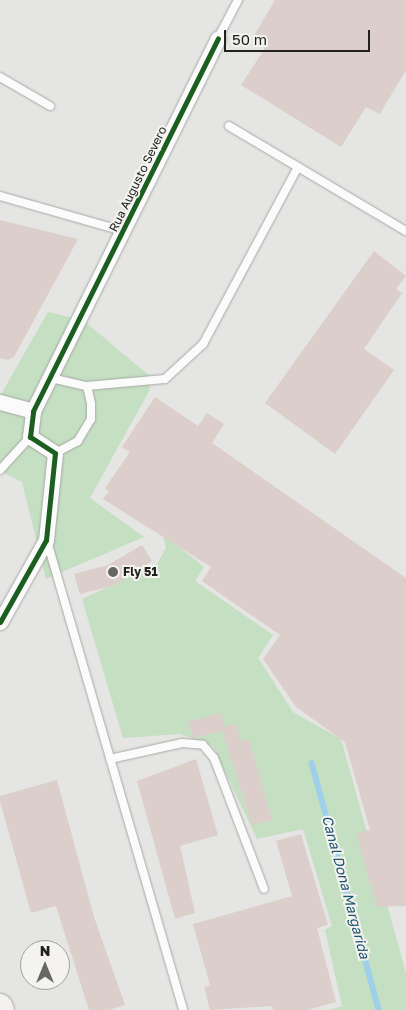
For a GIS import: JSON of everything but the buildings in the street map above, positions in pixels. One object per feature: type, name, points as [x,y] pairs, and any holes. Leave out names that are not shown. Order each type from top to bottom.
[{"type":"main road","points":[[0,1006],[2,1010]]},
{"type":"street","name":"Rua Augusto Severo","points":[[30,437],[33,411],[218,38]]},
{"type":"street","points":[[0,402],[33,411]]},
{"type":"street","points":[[0,622],[46,540],[55,453],[30,437]]},
{"type":"lane","points":[[218,38],[238,0]]},
{"type":"lane","points":[[0,77],[50,106]]},
{"type":"lane","points":[[229,126],[406,231]]},
{"type":"lane","points":[[51,378],[86,386],[164,379],[203,344],[298,167]]},
{"type":"lane","points":[[0,196],[123,231]]},
{"type":"lane","points":[[55,453],[78,440],[90,419],[86,386]]},
{"type":"lane","points":[[0,470],[30,437]]},
{"type":"lane","points":[[46,540],[183,1010]]},
{"type":"lane","points":[[110,759],[182,743],[203,745],[214,758],[264,889]]},
{"type":"green space","points":[[48,312],[83,320],[152,378],[149,391],[90,498],[144,537],[46,579],[22,482],[0,471],[0,396]]},
{"type":"green space","points":[[163,534],[204,567],[195,581],[273,635],[258,658],[293,712],[341,739],[406,973],[406,1010],[329,1010],[342,1006],[325,930],[332,926],[303,829],[257,839],[213,746],[180,734],[123,738],[82,599],[157,564],[166,548]]},
{"type":"waterway","name":"Canal Dona Margarida","points":[[312,763],[379,1010]]},
{"type":"cycle path","points":[[0,622],[46,540],[55,453],[30,437],[33,411],[218,38]]},
{"type":"place","name":"Fly 51","points":[[113,572]]}]
